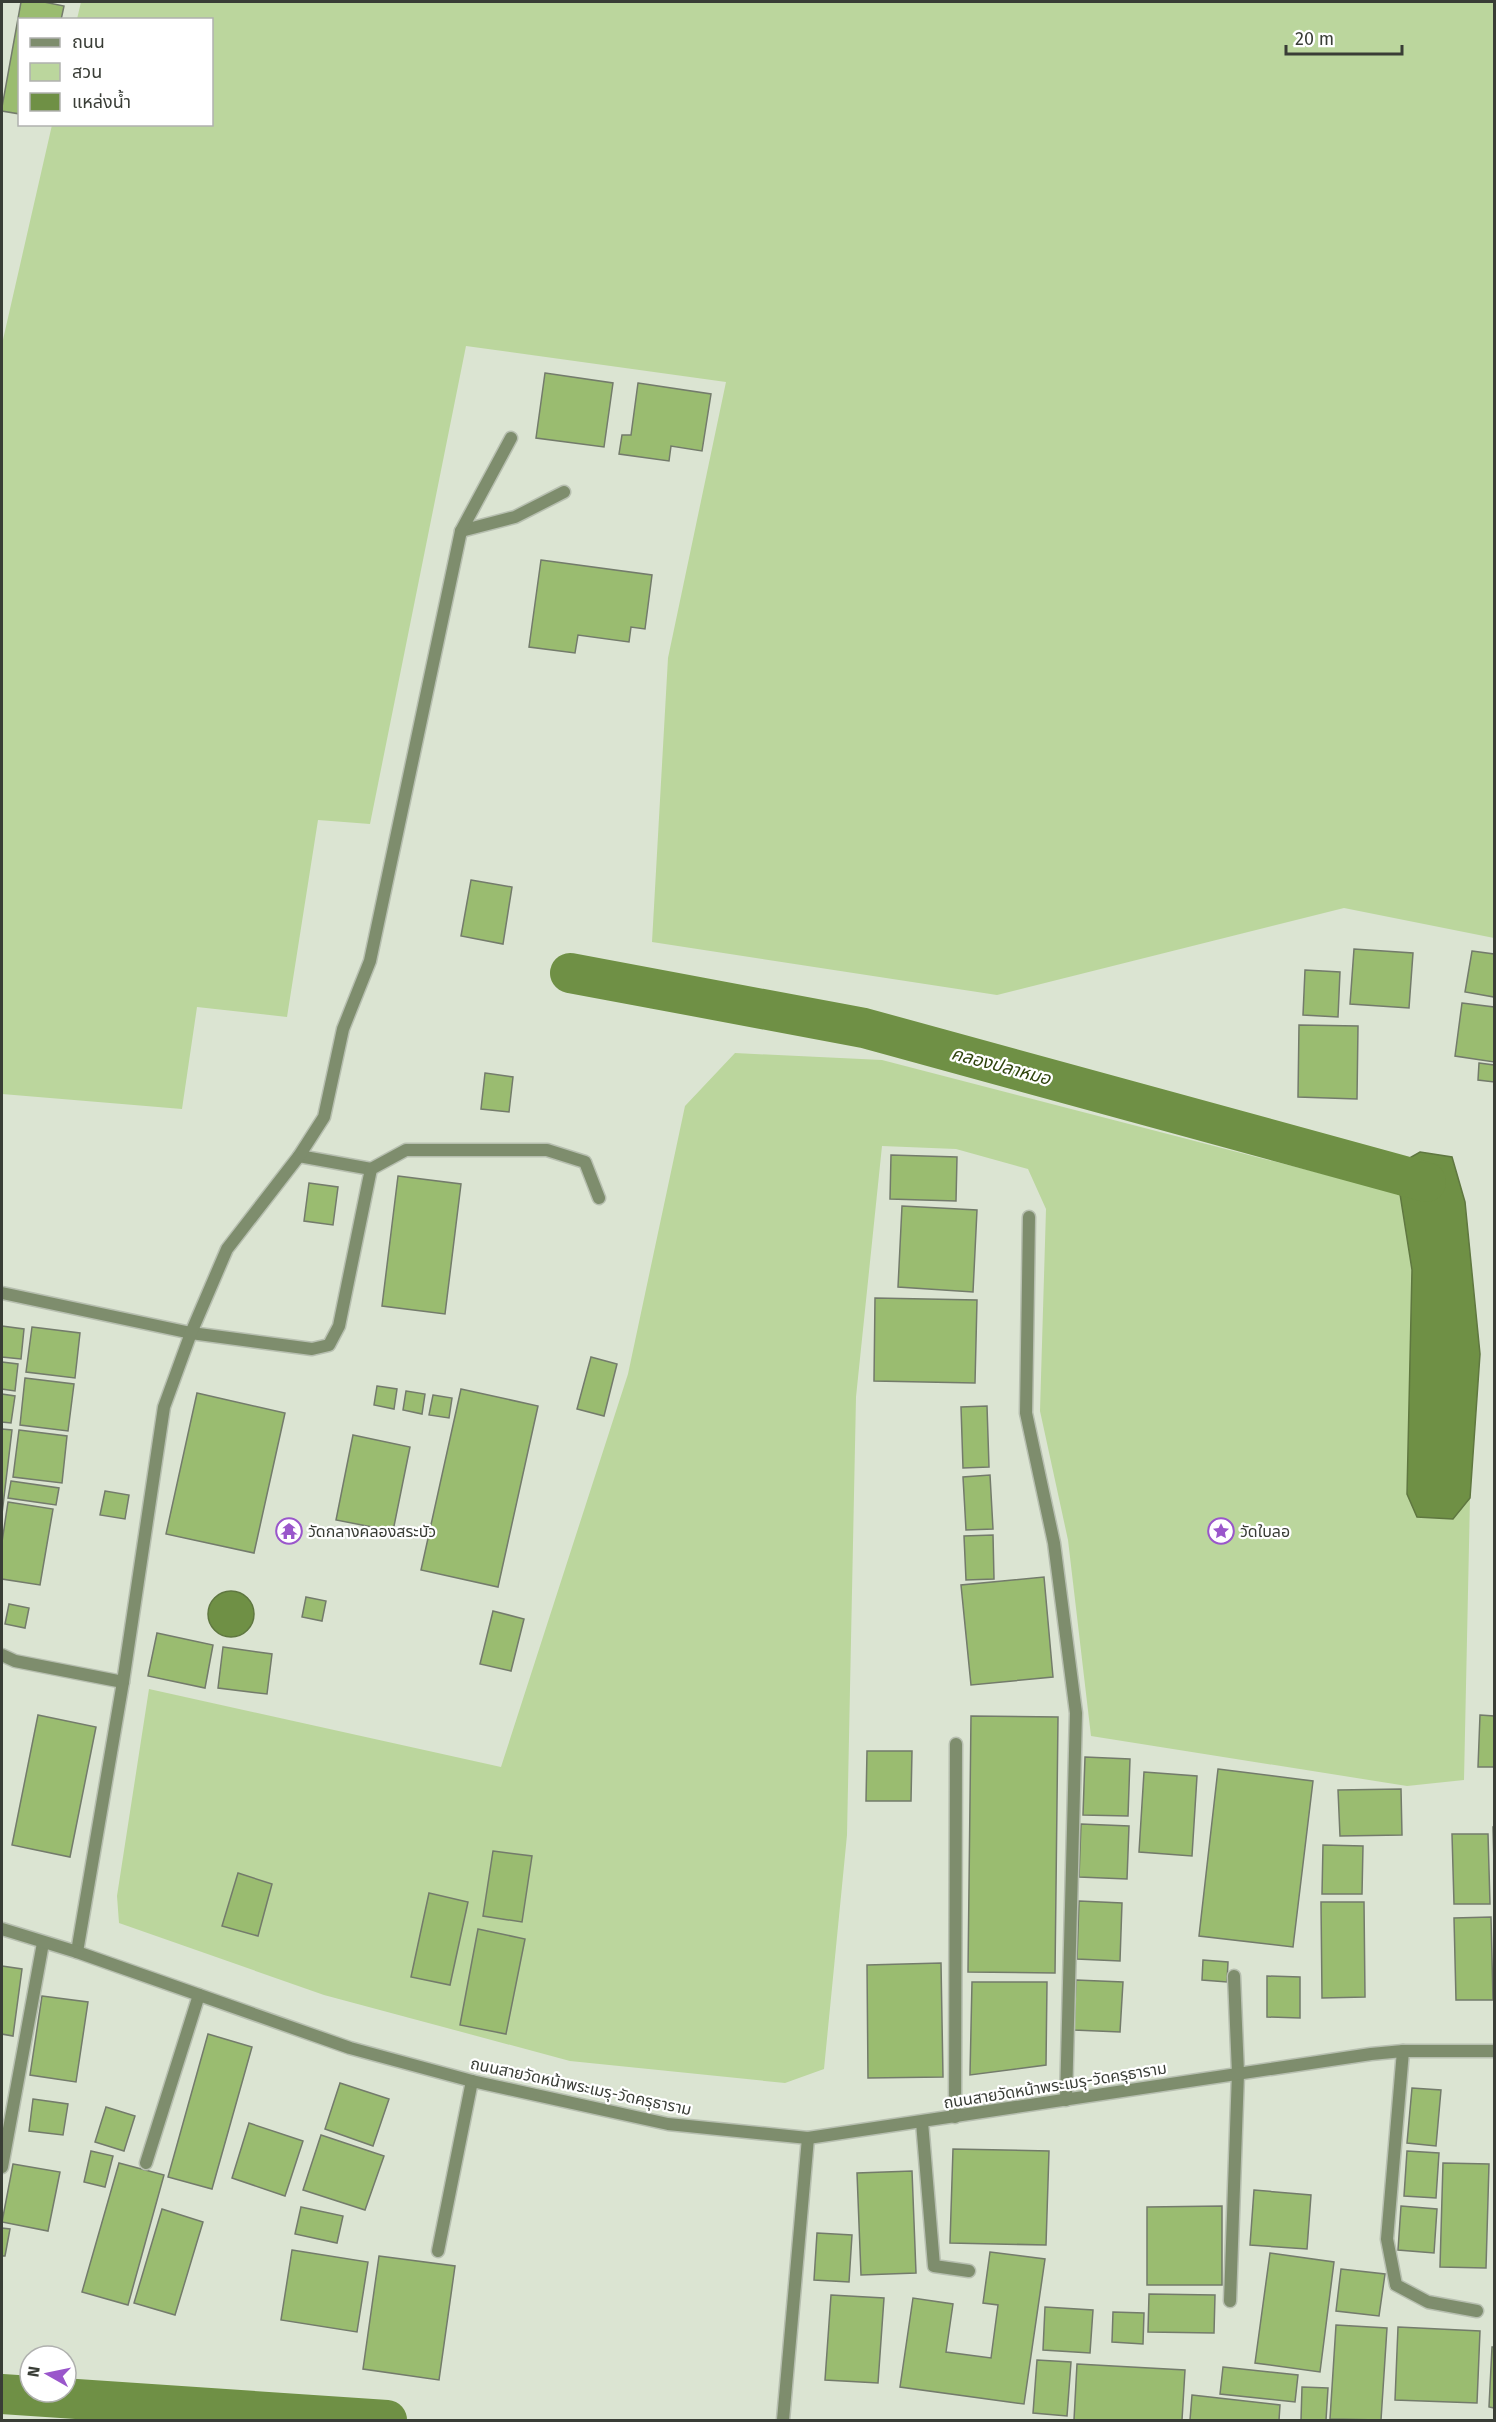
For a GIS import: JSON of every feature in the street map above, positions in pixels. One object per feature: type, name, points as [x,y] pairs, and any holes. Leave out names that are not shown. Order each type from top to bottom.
[{"type":"street","points":[[77,1952],[123,1682],[164,1407],[191,1333],[226,1249],[299,1156],[324,1117],[343,1029],[370,961],[461,531],[511,438]]},
{"type":"street","points":[[461,531],[515,517],[564,492]]},
{"type":"street","points":[[299,1156],[371,1169],[406,1150],[547,1150],[585,1162],[599,1198]]},
{"type":"street","points":[[2,1293],[191,1333],[312,1349],[329,1345],[339,1326],[371,1169]]},
{"type":"street","points":[[1029,1217],[1026,1413],[1054,1543],[1076,1713],[1066,2100]]},
{"type":"street","points":[[2,1655],[15,1661],[123,1682]]},
{"type":"street","points":[[955,2117],[956,1744]]},
{"type":"street","name":"ถนนสายวัดหน้าพระเมรุ-วัดครุธาราม","points":[[2,1929],[77,1952],[350,2048],[472,2081],[668,2124],[808,2138],[1371,2054],[1403,2051],[1494,2051]]},
{"type":"street","points":[[2,2167],[43,1943]]},
{"type":"street","points":[[1230,2301],[1238,2073],[1234,1976]]},
{"type":"street","points":[[146,2163],[199,1995]]},
{"type":"street","points":[[1403,2051],[1387,2239],[1396,2285],[1428,2302],[1477,2311]]},
{"type":"street","points":[[438,2251],[472,2081]]},
{"type":"street","points":[[922,2122],[934,2266],[969,2271]]},
{"type":"street","points":[[783,2421],[808,2138]]},
{"type":"green space","points":[[81,2],[1494,2],[1494,938],[1344,908],[997,995],[652,942],[668,658],[726,382],[466,346],[370,824],[318,820],[287,1017],[197,1007],[182,1109],[2,1094],[2,344],[52,126],[213,126],[213,18],[77,18]]},
{"type":"green space","points":[[735,1053],[882,1060],[1400,1194],[1412,1270],[1407,1494],[1453,1519],[1470,1498],[1464,1780],[1407,1786],[1091,1736],[1068,1540],[1040,1411],[1046,1209],[1028,1169],[956,1149],[882,1146],[856,1397],[847,1835],[824,2069],[785,2083],[570,2061],[324,1995],[119,1923],[117,1896],[149,1689],[501,1767],[628,1374],[685,1106]]},
{"type":"water","points":[[1420,1152],[1452,1157],[1465,1202],[1480,1354],[1470,1498],[1453,1519],[1417,1517],[1407,1494],[1412,1270],[1400,1194],[1406,1160]]},
{"type":"water","points":[[231,1591],[247,1598],[254,1614],[247,1630],[231,1637],[215,1630],[208,1614],[215,1598]]},
{"type":"building","points":[[21,2],[44,2],[64,6],[61,18],[18,18]]},
{"type":"building","points":[[18,19],[18,114],[2,111]]},
{"type":"building","points":[[545,373],[613,383],[604,447],[536,438]]},
{"type":"building","points":[[638,383],[711,394],[702,451],[671,446],[669,461],[619,454],[622,435],[631,435]]},
{"type":"building","points":[[541,560],[652,575],[645,629],[631,627],[629,642],[578,635],[575,653],[529,647]]},
{"type":"building","points":[[471,880],[512,887],[503,944],[461,936]]},
{"type":"building","points":[[1354,949],[1413,953],[1409,1008],[1350,1004]]},
{"type":"building","points":[[1472,951],[1494,954],[1494,997],[1465,992]]},
{"type":"building","points":[[1305,970],[1340,972],[1338,1017],[1303,1015]]},
{"type":"building","points":[[1462,1003],[1494,1007],[1494,1062],[1455,1056]]},
{"type":"building","points":[[1299,1025],[1358,1026],[1357,1099],[1298,1097]]},
{"type":"building","points":[[1479,1063],[1494,1065],[1494,1082],[1478,1080]]},
{"type":"building","points":[[485,1073],[513,1077],[509,1112],[481,1109]]},
{"type":"building","points":[[891,1155],[957,1157],[956,1201],[890,1199]]},
{"type":"building","points":[[398,1176],[461,1184],[445,1314],[382,1306]]},
{"type":"building","points":[[309,1183],[338,1187],[333,1225],[304,1221]]},
{"type":"building","points":[[902,1206],[977,1210],[973,1292],[898,1287]]},
{"type":"building","points":[[875,1298],[977,1300],[975,1383],[874,1381]]},
{"type":"building","points":[[2,1326],[24,1329],[21,1359],[2,1357]]},
{"type":"building","points":[[32,1327],[80,1333],[75,1378],[26,1372]]},
{"type":"building","points":[[591,1357],[617,1364],[604,1416],[577,1409]]},
{"type":"building","points":[[2,1362],[18,1364],[15,1391],[2,1389]]},
{"type":"building","points":[[25,1378],[74,1384],[68,1431],[20,1425]]},
{"type":"building","points":[[377,1386],[397,1389],[394,1409],[374,1405]]},
{"type":"building","points":[[461,1389],[538,1406],[498,1587],[421,1570]]},
{"type":"building","points":[[406,1391],[425,1394],[422,1414],[403,1410]]},
{"type":"building","points":[[197,1393],[285,1413],[254,1553],[166,1534]]},
{"type":"building","points":[[2,1394],[15,1396],[11,1423],[2,1422]]},
{"type":"building","points":[[433,1395],[452,1398],[449,1418],[429,1415]]},
{"type":"building","points":[[987,1406],[989,1467],[963,1468],[961,1407]]},
{"type":"building","points":[[2,1429],[12,1430],[2,1514]]},
{"type":"building","points":[[19,1430],[67,1436],[62,1483],[13,1477]]},
{"type":"building","points":[[353,1435],[410,1447],[393,1531],[336,1520]]},
{"type":"building","points":[[990,1475],[993,1529],[966,1530],[963,1477]]},
{"type":"building","points":[[11,1481],[59,1488],[56,1505],[8,1498]]},
{"type":"building","points":[[105,1491],[129,1495],[125,1519],[100,1515]]},
{"type":"building","points":[[8,1502],[53,1509],[40,1585],[2,1579],[2,1542]]},
{"type":"building","points":[[993,1535],[994,1579],[966,1580],[964,1536]]},
{"type":"building","points":[[1044,1577],[1053,1677],[971,1685],[961,1585]]},
{"type":"building","points":[[306,1597],[326,1601],[322,1621],[302,1617]]},
{"type":"building","points":[[9,1604],[29,1608],[25,1628],[5,1624]]},
{"type":"building","points":[[493,1611],[524,1619],[511,1671],[480,1664]]},
{"type":"building","points":[[157,1633],[213,1645],[205,1688],[148,1676]]},
{"type":"building","points":[[223,1647],[272,1654],[267,1694],[218,1688]]},
{"type":"building","points":[[38,1715],[96,1727],[70,1857],[12,1845]]},
{"type":"building","points":[[1480,1715],[1494,1716],[1494,1767],[1478,1767]]},
{"type":"building","points":[[971,1716],[1058,1717],[1055,1973],[968,1972]]},
{"type":"building","points":[[867,1751],[912,1751],[911,1801],[866,1801]]},
{"type":"building","points":[[1085,1757],[1130,1759],[1128,1816],[1083,1815]]},
{"type":"building","points":[[1218,1769],[1313,1781],[1293,1947],[1199,1936]]},
{"type":"building","points":[[1144,1772],[1197,1776],[1192,1856],[1139,1852]]},
{"type":"building","points":[[1401,1789],[1402,1835],[1340,1836],[1338,1790]]},
{"type":"building","points":[[1081,1824],[1129,1826],[1127,1879],[1079,1877]]},
{"type":"building","points":[[1452,1834],[1488,1834],[1490,1904],[1454,1904]]},
{"type":"building","points":[[1323,1845],[1363,1846],[1362,1894],[1322,1894]]},
{"type":"building","points":[[493,1851],[532,1856],[522,1922],[483,1916]]},
{"type":"building","points":[[238,1873],[272,1884],[258,1936],[222,1926]]},
{"type":"building","points":[[429,1893],[468,1902],[450,1985],[411,1977]]},
{"type":"building","points":[[1079,1901],[1122,1903],[1120,1961],[1077,1959]]},
{"type":"building","points":[[1321,1902],[1364,1902],[1365,1997],[1322,1998]]},
{"type":"building","points":[[1491,1917],[1493,2000],[1456,2000],[1454,1918]]},
{"type":"building","points":[[478,1929],[525,1939],[506,2034],[460,2025]]},
{"type":"building","points":[[1203,1960],[1228,1962],[1227,1982],[1202,1980]]},
{"type":"building","points":[[941,1963],[943,2077],[868,2078],[867,1965]]},
{"type":"building","points":[[2,1966],[22,1969],[13,2036],[2,2034]]},
{"type":"building","points":[[1267,1976],[1300,1977],[1300,2018],[1267,2017]]},
{"type":"building","points":[[1076,1980],[1123,1982],[1120,2032],[1074,2030]]},
{"type":"building","points":[[972,1982],[1047,1982],[1046,2065],[970,2075]]},
{"type":"building","points":[[42,1996],[88,2002],[76,2082],[30,2075]]},
{"type":"building","points":[[208,2034],[252,2047],[212,2189],[168,2177]]},
{"type":"building","points":[[340,2083],[389,2099],[373,2146],[325,2129]]},
{"type":"building","points":[[1412,2088],[1441,2090],[1436,2146],[1407,2143]]},
{"type":"building","points":[[33,2099],[68,2104],[63,2135],[29,2131]]},
{"type":"building","points":[[106,2107],[135,2116],[124,2151],[95,2142]]},
{"type":"building","points":[[249,2123],[303,2141],[285,2196],[232,2178]]},
{"type":"building","points":[[321,2135],[384,2156],[365,2210],[303,2190]]},
{"type":"building","points":[[953,2149],[1049,2151],[1046,2245],[950,2243]]},
{"type":"building","points":[[91,2151],[113,2156],[105,2187],[84,2182]]},
{"type":"building","points":[[1407,2151],[1439,2153],[1436,2198],[1404,2196]]},
{"type":"building","points":[[119,2163],[164,2175],[128,2305],[82,2292]]},
{"type":"building","points":[[1443,2163],[1489,2164],[1486,2268],[1440,2267]]},
{"type":"building","points":[[13,2164],[60,2172],[48,2231],[2,2222]]},
{"type":"building","points":[[912,2171],[916,2273],[861,2275],[857,2173]]},
{"type":"building","points":[[1254,2190],[1311,2195],[1307,2249],[1250,2245]]},
{"type":"building","points":[[1222,2206],[1222,2285],[1147,2285],[1147,2207]]},
{"type":"building","points":[[1401,2206],[1437,2209],[1434,2253],[1398,2250]]},
{"type":"building","points":[[301,2207],[343,2216],[337,2243],[295,2234]]},
{"type":"building","points":[[162,2209],[203,2222],[175,2315],[134,2303]]},
{"type":"building","points":[[2,2228],[10,2229],[5,2256],[2,2256]]},
{"type":"building","points":[[817,2233],[852,2235],[849,2282],[814,2280]]},
{"type":"building","points":[[292,2250],[368,2262],[357,2332],[281,2320]]},
{"type":"building","points":[[990,2252],[1045,2259],[1024,2404],[900,2387],[913,2298],[953,2304],[946,2352],[991,2358],[998,2305],[983,2303]]},
{"type":"building","points":[[1270,2253],[1334,2262],[1320,2372],[1255,2363]]},
{"type":"building","points":[[379,2256],[455,2266],[439,2380],[363,2369]]},
{"type":"building","points":[[1341,2269],[1385,2274],[1379,2316],[1336,2311]]},
{"type":"building","points":[[1149,2294],[1215,2295],[1214,2333],[1148,2332]]},
{"type":"building","points":[[831,2295],[884,2298],[878,2383],[825,2380]]},
{"type":"building","points":[[1045,2307],[1093,2310],[1090,2353],[1043,2350]]},
{"type":"building","points":[[1113,2312],[1144,2313],[1143,2344],[1112,2342]]},
{"type":"building","points":[[1336,2325],[1387,2328],[1381,2420],[1330,2419]]},
{"type":"building","points":[[1398,2327],[1480,2331],[1477,2403],[1395,2400]]},
{"type":"building","points":[[1492,2347],[1494,2347],[1494,2408],[1489,2407]]},
{"type":"building","points":[[1037,2360],[1071,2362],[1067,2416],[1033,2413]]},
{"type":"building","points":[[1077,2364],[1185,2370],[1182,2420],[1074,2420]]},
{"type":"building","points":[[1223,2367],[1298,2375],[1295,2402],[1220,2394]]},
{"type":"building","points":[[1302,2387],[1328,2388],[1326,2420],[1301,2420]]},
{"type":"building","points":[[1192,2395],[1280,2405],[1279,2420],[1190,2420]]},
{"type":"waterway","name":"คลองปลาหมอ","points":[[570,973],[864,1028],[1426,1182]]},
{"type":"waterway","points":[[2,2394],[387,2420]]},
{"type":"place","name":"วัดกลางคลองสระบัว","points":[[289,1531]]},
{"type":"place","name":"วัดใบลอ","points":[[1221,1531]]}]
